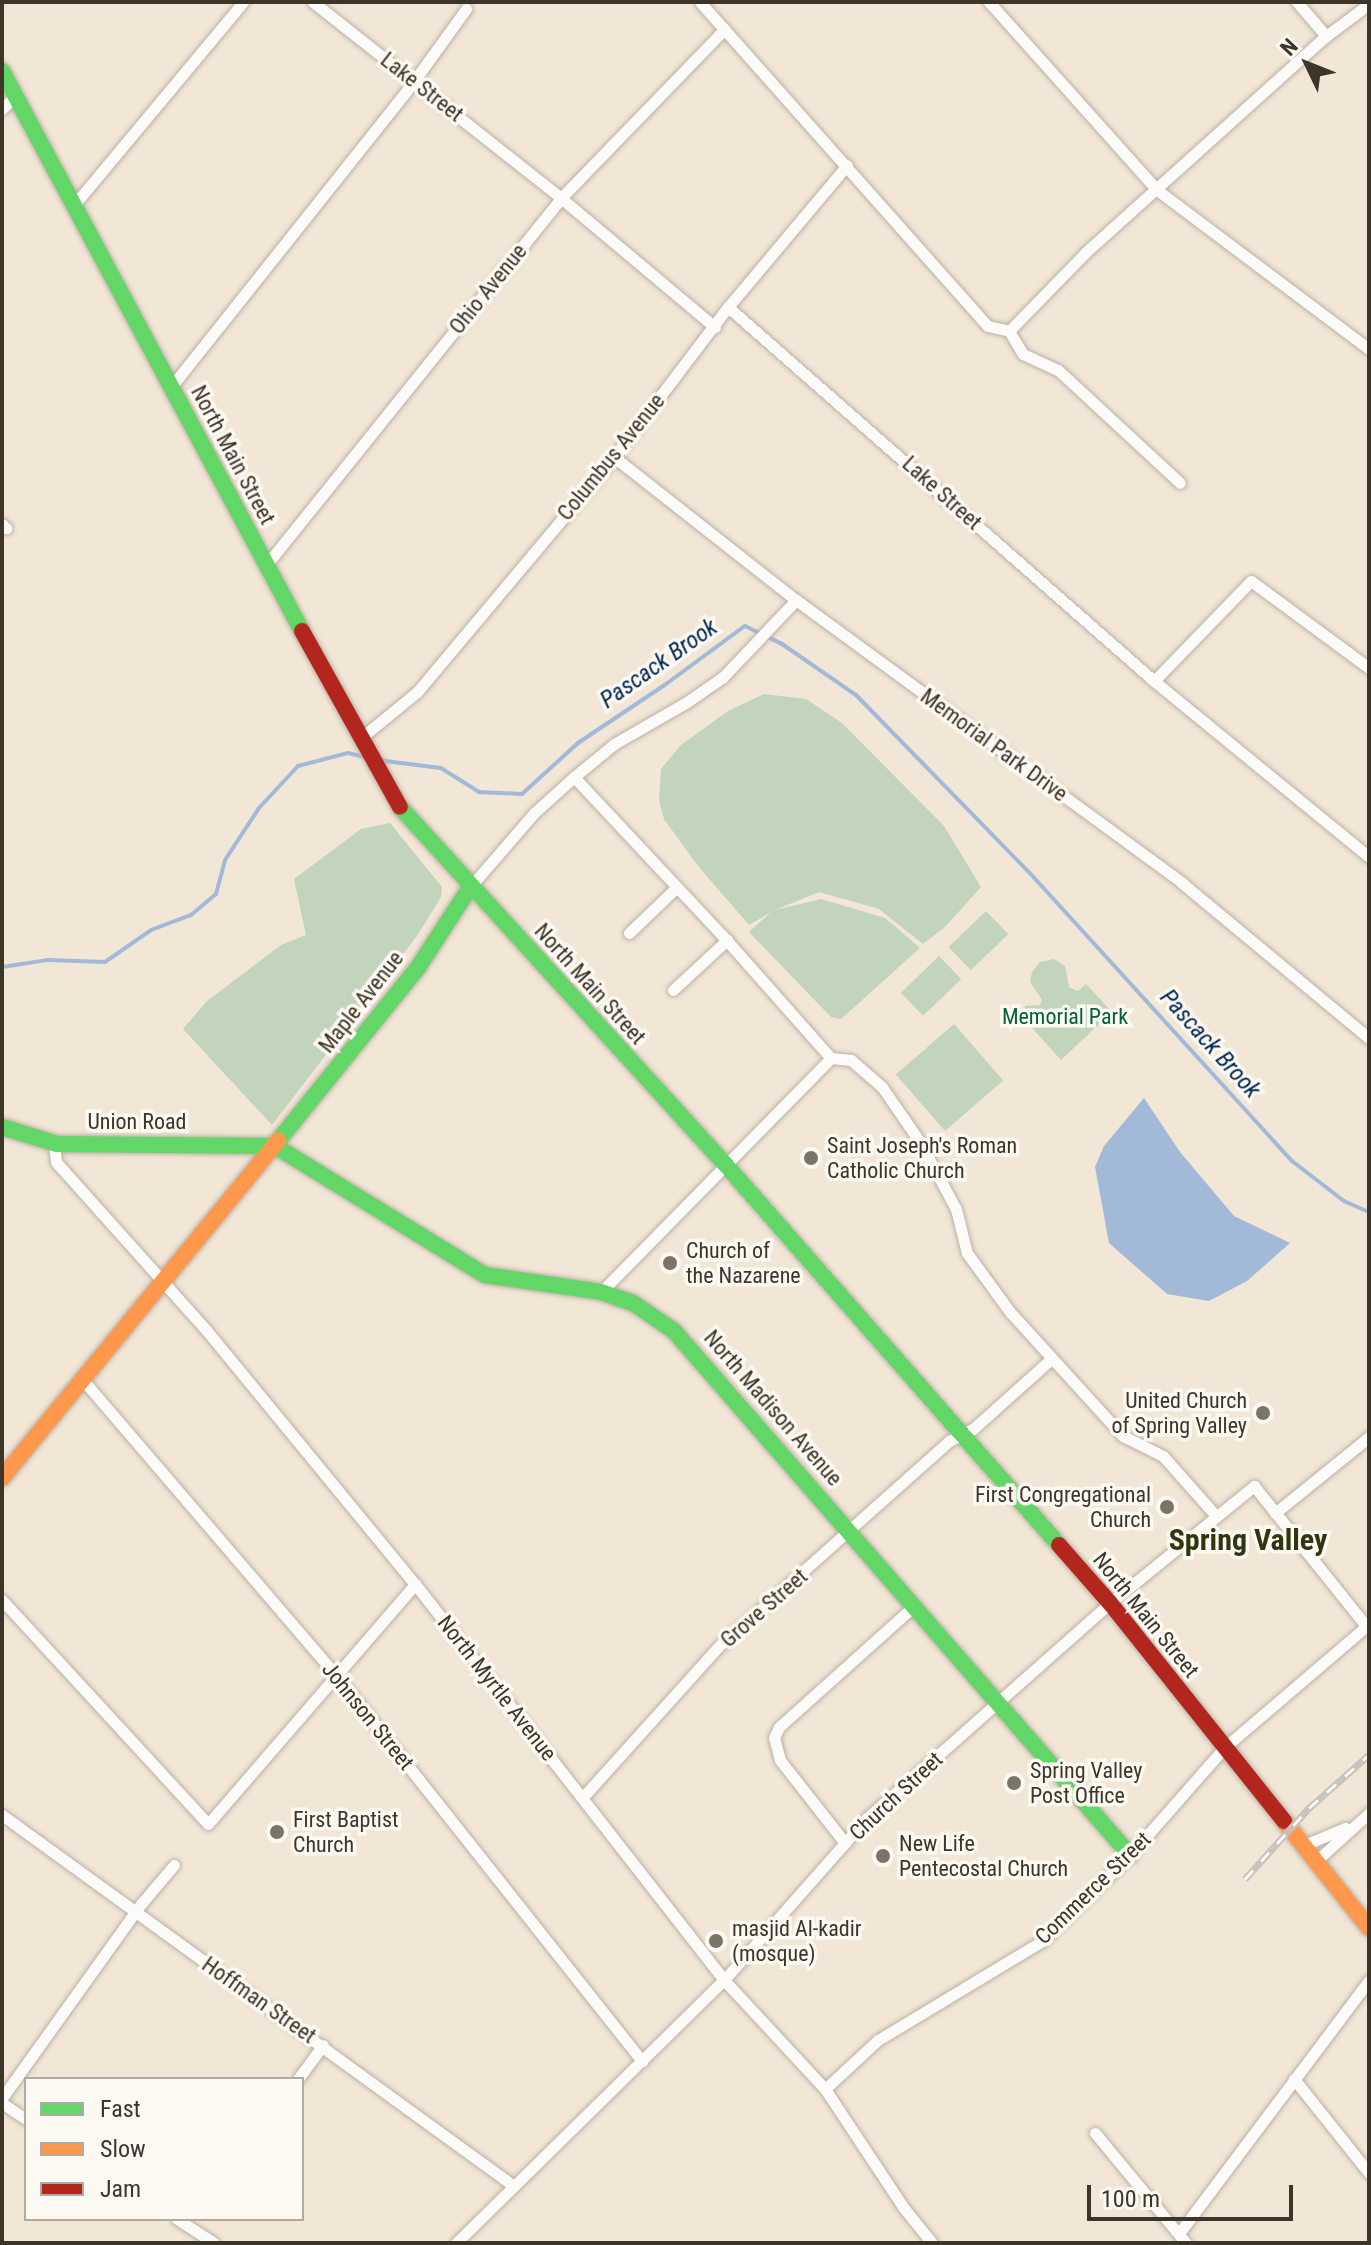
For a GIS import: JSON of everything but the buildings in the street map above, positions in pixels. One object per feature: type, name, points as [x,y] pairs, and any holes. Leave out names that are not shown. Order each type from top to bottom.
[{"type":"main road","name":"North Main Street","points":[[2,71],[377,768],[409,820],[725,1164],[1110,1603],[1369,1928]]},
{"type":"main road","name":"Maple Avenue","points":[[2,1478],[419,966],[471,886]]},
{"type":"main road","name":"Union Road","points":[[2,1127],[54,1143],[275,1146]]},
{"type":"main road","name":"North Madison Avenue","points":[[275,1146],[485,1275],[601,1292],[633,1303],[686,1340],[1130,1855]]},
{"type":"street","points":[[74,205],[243,2]]},
{"type":"street","name":"Lake Street","points":[[313,2],[561,198],[715,327]]},
{"type":"street","points":[[700,2],[988,326],[1009,331],[1023,354],[1058,370],[1180,483]]},
{"type":"street","points":[[989,2],[1157,190],[1369,349]]},
{"type":"street","points":[[1297,2],[1326,36]]},
{"type":"street","points":[[1009,331],[1086,252],[1326,36],[1369,4]]},
{"type":"street","points":[[171,387],[414,81],[466,9]]},
{"type":"street","name":"Ohio Avenue","points":[[267,564],[561,198],[725,29]]},
{"type":"street","points":[[2,109],[15,96]]},
{"type":"street","name":"Columbus Avenue","points":[[365,743],[417,692],[614,457],[728,307],[847,165]]},
{"type":"street","name":"Lake Street","points":[[728,307],[1154,681],[1369,857]]},
{"type":"street","name":"Memorial Park Drive","points":[[614,457],[796,600],[1182,883],[1369,1038]]},
{"type":"street","points":[[1154,681],[1251,581],[1369,668]]},
{"type":"street","name":"Maple Avenue","points":[[471,886],[534,813],[574,777],[614,744],[687,702],[723,677],[755,647],[796,600]]},
{"type":"street","points":[[574,777],[727,940],[831,1058],[851,1060],[882,1087],[920,1142],[956,1209],[967,1253],[1010,1312],[1123,1436],[1163,1456],[1216,1516]]},
{"type":"street","points":[[629,933],[677,887]]},
{"type":"street","points":[[673,990],[727,940]]},
{"type":"street","points":[[601,1292],[831,1058]]},
{"type":"street","name":"North Myrtle Avenue","points":[[54,1143],[56,1162],[162,1285],[207,1331],[415,1584],[724,1980],[825,2089],[932,2243]]},
{"type":"street","name":"Grove Street","points":[[583,1797],[719,1646],[851,1532],[949,1441],[962,1435],[1052,1358]]},
{"type":"street","name":"Johnson Street","points":[[83,1380],[336,1675],[642,2061]]},
{"type":"street","points":[[1368,1625],[1275,1513],[1369,1437]]},
{"type":"street","name":"Church Street","points":[[456,2243],[724,1980],[867,1818],[1110,1603],[1254,1486],[1275,1513]]},
{"type":"street","points":[[2,1600],[208,1824],[415,1584]]},
{"type":"street","points":[[845,1843],[780,1760],[774,1738],[779,1727],[915,1605]]},
{"type":"street","name":"Commerce Street","points":[[825,2089],[900,2025],[1042,1941],[1130,1855],[1225,1747],[1368,1625]]},
{"type":"street","points":[[1315,1862],[1369,1813]]},
{"type":"street","name":"Hoffman Street","points":[[2,1815],[514,2186]]},
{"type":"street","points":[[1302,1846],[1353,1825]]},
{"type":"street","points":[[24,2117],[2,2100],[174,1865]]},
{"type":"street","points":[[1180,2232],[1369,1980]]},
{"type":"street","points":[[299,2077],[323,2045]]},
{"type":"street","points":[[1294,2079],[1369,2173]]},
{"type":"street","points":[[1095,2133],[1186,2243]]},
{"type":"street","points":[[193,2223],[214,2243]]},
{"type":"green space","points":[[764,694],[806,699],[842,723],[944,826],[981,887],[945,927],[923,944],[879,909],[819,892],[775,910],[821,899],[885,918],[920,948],[841,1019],[831,1017],[749,932],[771,912],[749,925],[698,866],[664,819],[659,800],[661,769],[681,745],[728,711]]},
{"type":"green space","points":[[390,823],[442,887],[441,897],[417,936],[272,1125],[183,1029],[207,1001],[281,945],[306,935],[294,879],[361,829]]},
{"type":"green space","points":[[986,911],[1008,934],[971,970],[949,947]]},
{"type":"green space","points":[[939,956],[961,979],[923,1016],[901,993]]},
{"type":"green space","name":"Memorial Park","points":[[1054,959],[1065,966],[1069,987],[1078,991],[1086,984],[1112,1012],[1061,1060],[1023,1018],[1025,1006],[1040,1005],[1042,1000],[1030,982],[1032,972],[1040,962]]},
{"type":"green space","points":[[954,1024],[1003,1081],[945,1131],[896,1075]]},
{"type":"water","points":[[1144,1098],[1180,1152],[1234,1216],[1290,1243],[1247,1281],[1209,1301],[1167,1294],[1109,1243],[1095,1167],[1104,1146]]},
{"type":"waterway","name":"Pascack Brook","points":[[377,760],[441,768],[479,792],[522,794],[578,743],[745,626],[782,644],[856,695],[1028,871],[1292,1161],[1344,1201],[1369,1212]]},
{"type":"waterway","name":"Pascack Brook","points":[[2,967],[48,960],[105,962],[151,930],[191,915],[216,894],[225,860],[259,808],[298,766],[348,753],[364,757]]},
{"type":"railway","points":[[1245,1879],[1309,1808],[1369,1755]]},
{"type":"traffic: fast","points":[[2,71],[302,631]]},
{"type":"traffic: fast","points":[[400,807],[725,1164],[1059,1545]]},
{"type":"traffic: fast","points":[[278,1141],[419,966],[471,886]]},
{"type":"traffic: fast","points":[[2,1127],[57,1144],[275,1146]]},
{"type":"traffic: fast","points":[[275,1146],[485,1275],[601,1292],[633,1303],[674,1331],[1130,1855]]},
{"type":"traffic: slow","points":[[2,1478],[278,1141]]},
{"type":"traffic: slow","points":[[1284,1821],[1369,1928]]},
{"type":"traffic: jam","points":[[302,631],[400,807]]},
{"type":"traffic: jam","points":[[1059,1545],[1110,1603],[1284,1821]]},
{"type":"place","name":"Saint Joseph's Roman Catholic Church","points":[[811,1158]]},
{"type":"place","name":"Church of the Nazarene","points":[[670,1263]]},
{"type":"place","name":"United Church of Spring Valley","points":[[1263,1413]]},
{"type":"place","name":"First Congregational Church","points":[[1167,1507]]},
{"type":"place","name":"Spring Valley Post Office","points":[[1014,1783]]},
{"type":"place","name":"First Baptist Church","points":[[277,1832]]},
{"type":"place","name":"New Life Pentecostal Church","points":[[883,1856]]},
{"type":"place","name":"masjid Al-kadir (mosque)","points":[[716,1941]]},
{"type":"district","name":"Spring Valley","points":[[1248,1540]]}]
